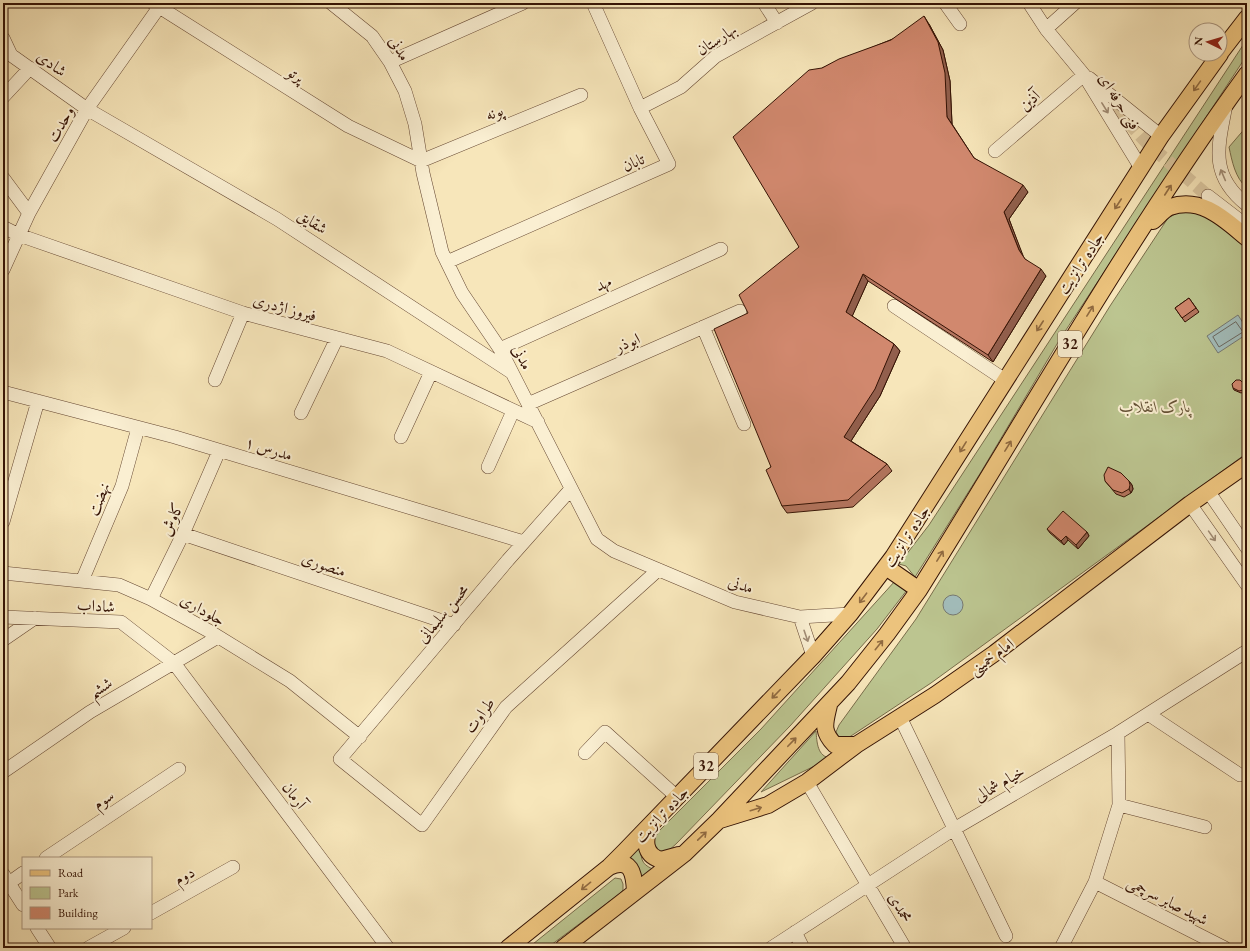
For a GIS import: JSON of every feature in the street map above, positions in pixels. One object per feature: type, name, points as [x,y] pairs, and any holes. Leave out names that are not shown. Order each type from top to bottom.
[{"type":"main road","name":"جاده ترانزیت","points":[[1228,43],[1247,18]]},
{"type":"main road","name":"جاده ترانزیت","points":[[508,948],[609,867],[813,656],[850,614],[886,567],[1141,168],[1214,62]]},
{"type":"main road","name":"32","points":[[563,948],[684,854],[719,820],[828,705],[888,634],[919,590],[1140,232],[1227,101],[1247,74]]},
{"type":"main road","points":[[1140,232],[1169,207],[1183,205],[1213,211],[1247,238]]},
{"type":"main road","name":"امام خمینی","points":[[719,820],[768,805],[807,782],[856,745],[996,653],[1190,504],[1247,464]]},
{"type":"main road","points":[[886,567],[919,590]]},
{"type":"main road","points":[[828,705],[824,727],[827,737],[835,745],[856,745]]},
{"type":"main road","points":[[651,825],[645,836],[647,847],[655,858],[660,860],[684,854]]},
{"type":"main road","points":[[609,867],[616,864],[624,864],[630,868],[634,875],[635,891]]},
{"type":"street","name":"مدنی","points":[[331,3],[372,36],[390,62],[405,91],[415,124],[421,160],[442,252],[462,293],[500,349],[597,539],[614,551],[735,602],[800,617],[850,614]]},
{"type":"street","points":[[390,62],[523,3]]},
{"type":"street","name":"تابان","points":[[447,262],[669,164],[640,108],[593,3]]},
{"type":"street","points":[[764,3],[776,23]]},
{"type":"street","name":"بهارستان","points":[[640,108],[681,87],[716,56],[812,3]]},
{"type":"street","points":[[944,3],[960,24]]},
{"type":"street","points":[[1029,3],[1046,29],[1084,75]]},
{"type":"street","points":[[1046,29],[1075,3]]},
{"type":"street","name":"وحدت","points":[[3,270],[29,213],[87,109],[158,4]]},
{"type":"street","name":"پرتو","points":[[158,4],[348,126],[421,160]]},
{"type":"street","name":"شادی","points":[[3,38],[11,55],[87,109]]},
{"type":"street","points":[[3,97],[30,68]]},
{"type":"street","name":"فنی حرفه ای","points":[[1084,75],[1103,88],[1162,136]]},
{"type":"street","name":"فنی حرفه ای","points":[[1084,75],[1141,168]]},
{"type":"street","name":"آذین","points":[[995,151],[1084,75]]},
{"type":"street","name":"پونه","points":[[421,160],[581,95]]},
{"type":"street","points":[[1227,101],[1218,146],[1221,172],[1229,186],[1247,205]]},
{"type":"street","name":"شقایق","points":[[87,109],[277,219],[512,373]]},
{"type":"street","points":[[3,178],[29,213]]},
{"type":"street","points":[[1208,196],[1247,226]]},
{"type":"street","name":"فیروز اژدری","points":[[3,227],[19,236],[243,313],[387,351],[538,422]]},
{"type":"street","name":"مهد","points":[[500,349],[721,249]]},
{"type":"street","points":[[894,306],[1005,380]]},
{"type":"street","name":"ابوذر","points":[[528,404],[740,311]]},
{"type":"street","points":[[215,380],[243,313]]},
{"type":"street","points":[[703,327],[744,424]]},
{"type":"street","points":[[302,413],[337,338]]},
{"type":"street","points":[[401,437],[432,372]]},
{"type":"street","name":"مدرس ۱","points":[[3,392],[219,451],[524,542]]},
{"type":"street","points":[[3,522],[38,401]]},
{"type":"street","points":[[488,467],[513,411]]},
{"type":"street","name":"نهضت","points":[[82,581],[122,486],[138,428]]},
{"type":"street","name":"کاوش","points":[[150,599],[183,534],[219,451]]},
{"type":"street","name":"محسن سلیمانی","points":[[340,759],[524,542],[571,489]]},
{"type":"street","points":[[1208,491],[1247,548]]},
{"type":"street","points":[[1190,504],[1247,585]]},
{"type":"street","name":"منصوری","points":[[183,534],[454,625]]},
{"type":"street","name":"طراوت","points":[[340,759],[422,825],[506,707],[658,570]]},
{"type":"street","name":"جلوداری","points":[[3,573],[119,585],[150,599],[218,637],[290,681],[360,737]]},
{"type":"street","name":"شاداب","points":[[3,617],[121,622],[174,663]]},
{"type":"street","points":[[800,617],[813,656]]},
{"type":"street","points":[[3,640],[35,618]]},
{"type":"street","name":"ششم","points":[[3,772],[90,712],[218,637]]},
{"type":"street","name":"خیام شمالی","points":[[771,948],[954,829],[1118,733],[1247,651]]},
{"type":"street","name":"آرمان","points":[[174,663],[388,948]]},
{"type":"street","points":[[1148,714],[1240,776]]},
{"type":"street","points":[[900,717],[1006,936]]},
{"type":"street","points":[[585,753],[605,732],[677,797]]},
{"type":"street","points":[[1061,948],[1095,882],[1119,805],[1118,733]]},
{"type":"street","name":"سوم","points":[[47,857],[179,769]]},
{"type":"street","name":"محمدی","points":[[807,782],[905,948]]},
{"type":"street","points":[[1119,805],[1205,827]]},
{"type":"street","name":"دوم","points":[[152,912],[233,867]]},
{"type":"street","points":[[22,873],[6,879],[22,903]]},
{"type":"street","name":"شهید صابر سرچمی","points":[[1095,882],[1225,948]]},
{"type":"street","points":[[38,929],[50,948]]},
{"type":"street","points":[[88,948],[122,929]]},
{"type":"street","points":[[794,932],[803,948]]},
{"type":"green space","points":[[1247,39],[1247,55],[1060,339],[981,472],[915,577],[906,566],[899,564],[929,525]]},
{"type":"green space","points":[[1247,126],[1247,188],[1237,174],[1229,147]]},
{"type":"green space","name":"پارک انقلاب","points":[[1181,211],[1202,214],[1247,243],[1247,453],[931,683],[848,738],[839,737],[836,732],[839,725],[916,619],[1110,306],[1168,218]]},
{"type":"green space","points":[[895,581],[907,590],[877,629],[790,726],[677,843],[666,853],[659,854],[653,843],[658,832],[761,729]]},
{"type":"green space","points":[[816,731],[817,744],[820,752],[826,757],[831,758],[761,792]]},
{"type":"green space","points":[[641,845],[641,857],[643,862],[653,869],[640,884],[623,861]]},
{"type":"green space","points":[[615,878],[621,879],[623,884],[623,890],[618,895],[547,948],[528,948]]},
{"type":"water","points":[[1238,315],[1247,329],[1247,334],[1218,353],[1207,336]]},
{"type":"water","points":[[949,595],[957,595],[963,601],[963,609],[957,615],[949,615],[943,609],[943,601]]},
{"type":"building","points":[[924,16],[938,42],[945,73],[947,117],[974,158],[1023,185],[1004,212],[1019,250],[1025,259],[1041,269],[988,355],[863,274],[846,312],[894,344],[875,389],[844,437],[887,464],[848,500],[782,506],[766,470],[771,467],[714,329],[748,313],[739,295],[799,247],[733,137],[809,70],[822,68],[839,59],[891,40]]},
{"type":"building","points":[[1189,298],[1196,308],[1182,318],[1175,308]]},
{"type":"building","points":[[1236,380],[1240,380],[1244,384],[1243,390],[1239,391],[1233,388],[1232,384]]},
{"type":"building","points":[[1108,467],[1121,473],[1129,481],[1129,489],[1122,493],[1113,490],[1105,481],[1104,475]]},
{"type":"building","points":[[1063,511],[1087,532],[1076,545],[1066,536],[1061,541],[1047,529]]},
{"type":"tunnel","points":[[1102,93],[1148,144],[1208,196]]}]
